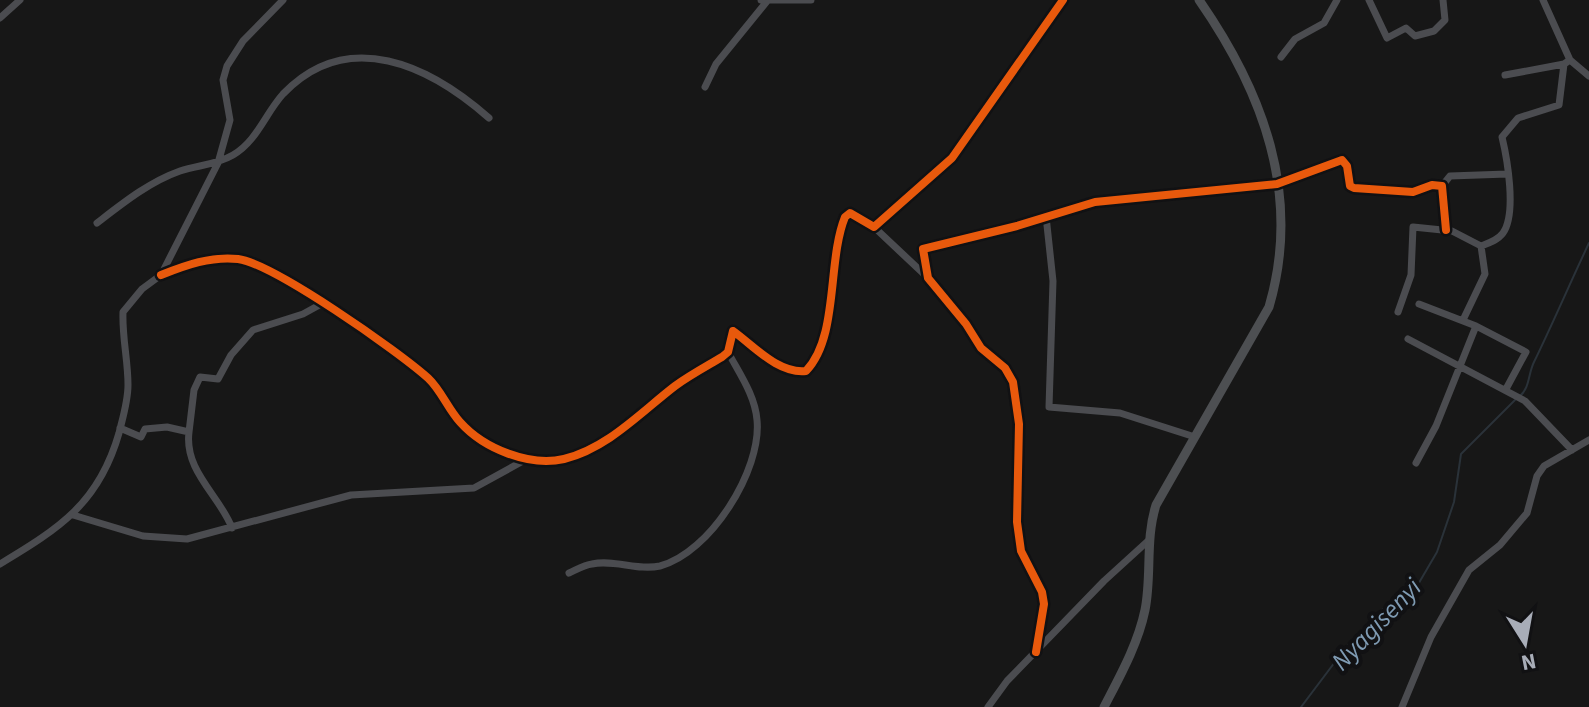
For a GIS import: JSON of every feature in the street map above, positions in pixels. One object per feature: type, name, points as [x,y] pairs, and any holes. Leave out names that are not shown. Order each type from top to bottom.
[{"type":"main road","points":[[1104,707],[1136,641],[1146,608],[1152,518],[1165,486],[1269,307],[1277,277],[1281,215],[1263,115],[1231,46],[1199,0]]},
{"type":"street","points":[[0,18],[20,0]]},
{"type":"street","points":[[161,275],[218,163],[230,120],[223,80],[227,66],[243,41],[283,0]]},
{"type":"street","points":[[705,87],[716,64],[765,0],[811,0]]},
{"type":"street","points":[[874,227],[952,158],[1063,0]]},
{"type":"street","points":[[1281,57],[1295,39],[1324,23],[1337,0]]},
{"type":"street","points":[[1369,0],[1387,38],[1406,28],[1415,36],[1434,31],[1445,20],[1443,0]]},
{"type":"street","points":[[1398,312],[1411,275],[1413,227],[1446,230],[1481,246],[1492,242],[1505,229],[1510,162],[1502,137],[1518,118],[1559,105],[1567,62],[1543,0]]},
{"type":"street","points":[[97,223],[159,180],[218,163],[246,145],[282,95],[302,77],[339,61],[387,59],[413,68],[465,97],[489,118]]},
{"type":"street","points":[[1505,75],[1567,62],[1589,76]]},
{"type":"street","points":[[928,278],[926,247],[1095,202],[1277,184],[1342,160],[1347,166],[1350,186],[1354,188],[1413,192],[1432,185],[1442,186]]},
{"type":"street","points":[[1446,230],[1442,186],[1450,176],[1507,174]]},
{"type":"street","points":[[569,573],[592,564],[660,566],[702,541],[737,492],[757,441],[753,402],[728,352],[733,331],[772,361],[796,372],[806,371],[826,332],[831,283],[845,217],[858,215],[928,278],[966,324],[981,348],[1005,368],[1013,382],[1019,424],[1017,522],[1021,551],[1042,592],[1044,604],[1036,652]]},
{"type":"street","points":[[1046,216],[1053,281],[1049,407],[1120,413],[1195,437]]},
{"type":"street","points":[[1463,320],[1485,274],[1481,246]]},
{"type":"street","points":[[0,564],[73,515],[99,483],[120,428],[128,385],[123,312],[142,289],[161,275],[208,260],[241,259],[323,303],[431,380],[463,426],[523,461]]},
{"type":"street","points":[[232,528],[199,476],[190,453],[194,390],[200,377],[218,379],[231,355],[253,330],[303,314],[323,303]]},
{"type":"street","points":[[1419,304],[1463,320],[1526,352],[1506,389]]},
{"type":"street","points":[[1416,463],[1436,426],[1476,326]]},
{"type":"street","points":[[1408,339],[1506,389],[1533,408],[1572,450]]},
{"type":"street","points":[[73,515],[143,536],[171,539],[232,528],[351,495],[474,488],[523,461],[561,460],[599,445],[679,383],[728,352]]},
{"type":"street","points":[[120,428],[141,437],[145,429],[189,432]]},
{"type":"street","points":[[1402,707],[1431,637],[1469,570],[1500,545],[1527,513],[1537,476],[1544,466],[1587,445]]},
{"type":"street","points":[[988,707],[1036,652],[1149,540]]},
{"type":"waterway","name":"Nyagisenyi","points":[[1520,396],[1526,389],[1534,362],[1589,243]]},
{"type":"waterway","name":"Nyagisenyi","points":[[1301,707],[1344,650],[1382,610],[1413,593],[1437,552],[1454,502],[1461,454],[1515,400]]},
{"type":"cycle path","points":[[161,275],[208,260],[238,259],[255,264],[335,310],[413,365],[433,383],[460,422],[494,448],[522,458],[564,459],[609,438],[675,386],[722,357],[728,352],[733,331],[776,364],[806,371],[823,339],[845,217],[850,213],[874,227],[952,158],[1063,0]]},
{"type":"cycle path","points":[[1036,652],[1044,604],[1042,592],[1021,551],[1017,522],[1019,424],[1013,382],[1005,368],[981,348],[966,324],[928,278],[923,249],[1017,226],[1095,202],[1277,184],[1342,160],[1347,166],[1350,186],[1354,188],[1413,192],[1432,185],[1442,186],[1446,230]]}]
